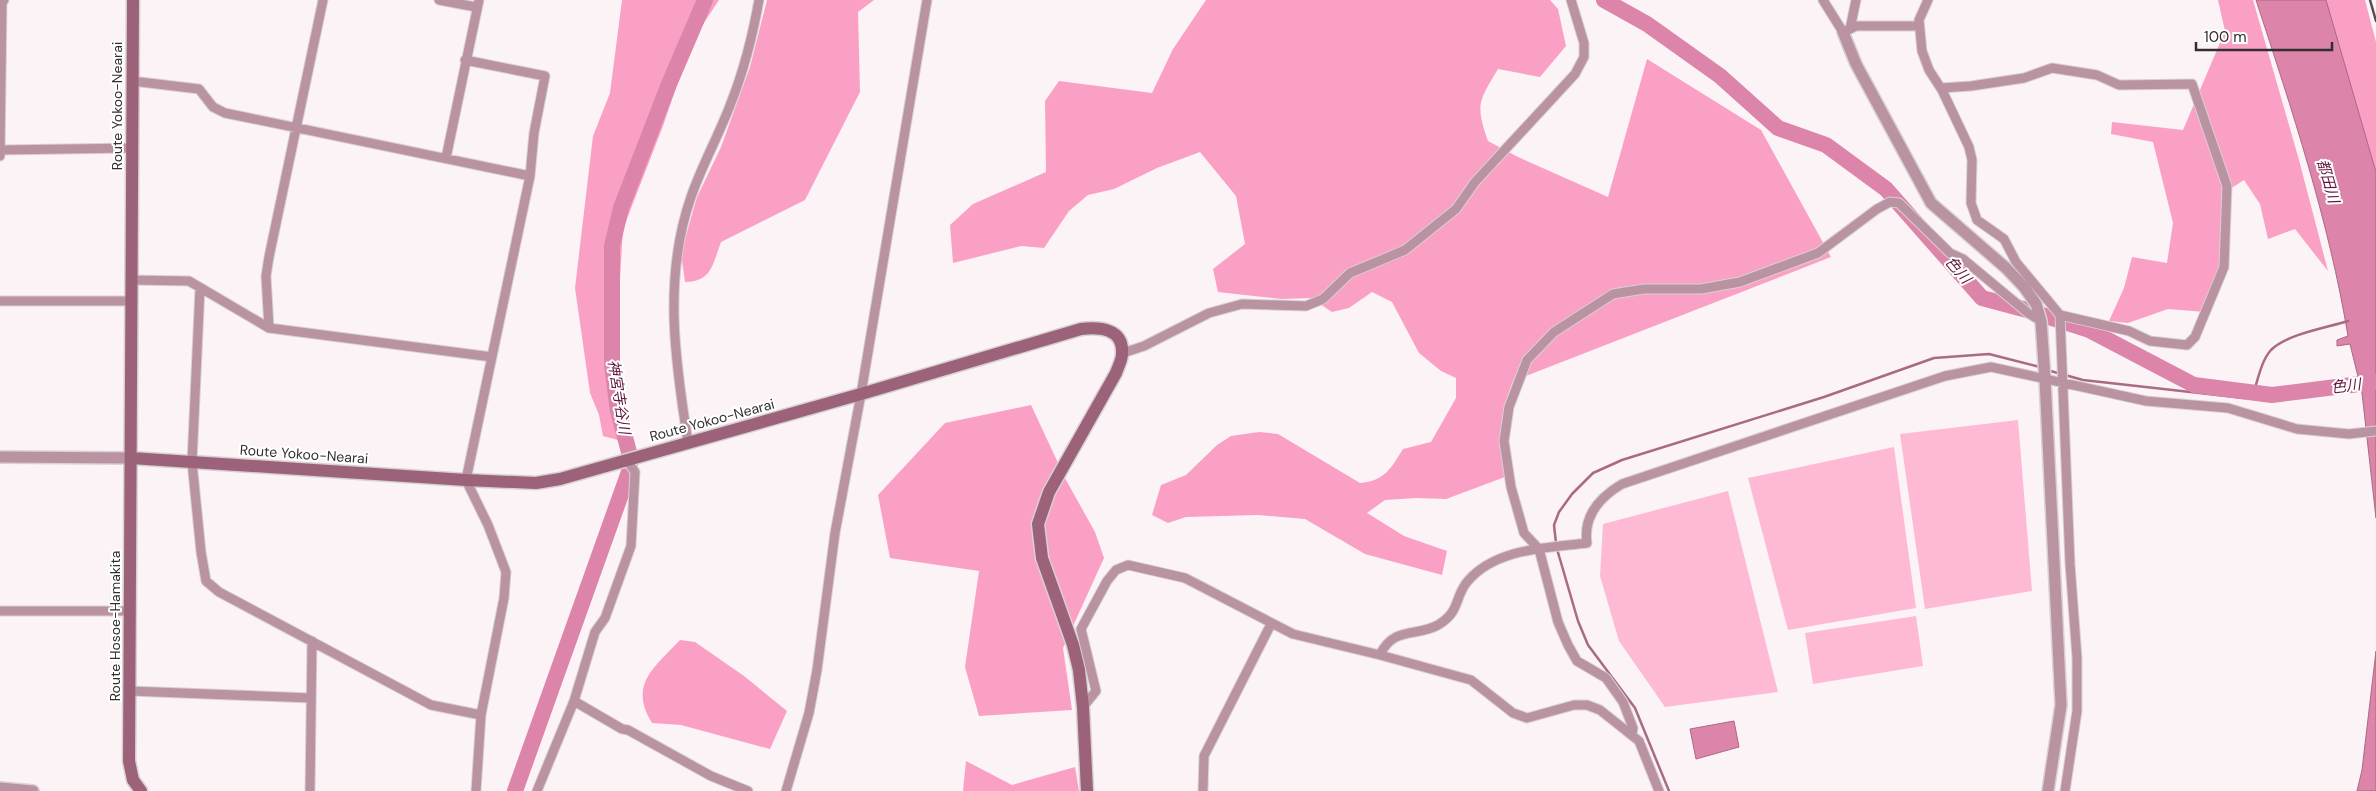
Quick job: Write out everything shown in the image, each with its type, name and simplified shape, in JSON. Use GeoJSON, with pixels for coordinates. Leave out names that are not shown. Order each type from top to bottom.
{"type":"FeatureCollection","features":[{"type":"Feature","properties":{"kind":"main road","name":"Route Yokoo-Nearai"},"geometry":{"type":"LineString","coordinates":[[133,0],[131,458],[536,483],[560,479],[861,394],[1081,329],[1099,327],[1112,332],[1118,339],[1123,353]]}},
{"type":"Feature","properties":{"kind":"main road"},"geometry":{"type":"LineString","coordinates":[[1087,791],[1083,708],[1073,645],[1042,558],[1038,524],[1049,492],[1116,373],[1123,353]]}},
{"type":"Feature","properties":{"kind":"main road","name":"Route Hosoe-Hamakita"},"geometry":{"type":"LineString","coordinates":[[131,458],[129,762],[133,780],[141,791]]}},
{"type":"Feature","properties":{"kind":"street"},"geometry":{"type":"LineString","coordinates":[[0,156],[2,3],[4,0]]}},
{"type":"Feature","properties":{"kind":"street"},"geometry":{"type":"LineString","coordinates":[[269,328],[266,276],[323,0]]}},
{"type":"Feature","properties":{"kind":"street"},"geometry":{"type":"LineString","coordinates":[[439,0],[478,4],[446,158]]}},
{"type":"Feature","properties":{"kind":"street"},"geometry":{"type":"LineString","coordinates":[[688,442],[676,370],[674,333],[675,266],[691,197],[732,102],[746,59],[759,0]]}},
{"type":"Feature","properties":{"kind":"street"},"geometry":{"type":"LineString","coordinates":[[786,791],[811,704],[835,533],[861,394],[927,0]]}},
{"type":"Feature","properties":{"kind":"street"},"geometry":{"type":"LineString","coordinates":[[1123,353],[1144,346],[1209,313],[1242,304],[1306,306],[1323,299],[1350,273],[1405,250],[1437,226],[1456,209],[1474,182],[1575,74],[1584,57],[1584,43],[1571,0]]}},
{"type":"Feature","properties":{"kind":"street"},"geometry":{"type":"LineString","coordinates":[[1823,0],[1847,31],[1856,64],[1931,203],[2024,287],[2036,304],[2041,321],[2061,705],[2048,791]]}},
{"type":"Feature","properties":{"kind":"street"},"geometry":{"type":"LineString","coordinates":[[1847,31],[1856,0]]}},
{"type":"Feature","properties":{"kind":"street"},"geometry":{"type":"LineString","coordinates":[[1928,0],[1919,20],[1922,51],[1928,70],[1941,88],[1969,147],[1972,160],[1971,203],[1977,220],[2004,239],[2016,262],[2060,316],[2077,658],[2077,711],[2065,791]]}},
{"type":"Feature","properties":{"kind":"street"},"geometry":{"type":"LineString","coordinates":[[1847,31],[1856,26],[1919,26]]}},
{"type":"Feature","properties":{"kind":"street"},"geometry":{"type":"LineString","coordinates":[[465,60],[545,76],[534,133],[530,176],[466,480],[488,525],[506,572],[504,598],[481,715],[476,791]]}},
{"type":"Feature","properties":{"kind":"street"},"geometry":{"type":"LineString","coordinates":[[1941,88],[1971,86],[2024,78],[2052,68],[2098,75],[2119,85],[2192,84],[2227,186],[2224,267],[2195,337],[2188,345],[2150,341],[2129,330],[2060,316]]}},
{"type":"Feature","properties":{"kind":"street"},"geometry":{"type":"LineString","coordinates":[[132,81],[199,89],[213,107],[225,113],[530,176]]}},
{"type":"Feature","properties":{"kind":"street"},"geometry":{"type":"LineString","coordinates":[[0,150],[132,148]]}},
{"type":"Feature","properties":{"kind":"street"},"geometry":{"type":"LineString","coordinates":[[1632,734],[1633,728],[1623,702],[1606,678],[1577,661],[1568,645],[1558,622],[1539,549],[1524,533],[1511,487],[1504,441],[1509,408],[1521,373],[1534,350],[1554,332],[1613,294],[1644,289],[1701,289],[1740,282],[1818,253],[1877,209],[1890,202],[1895,202],[1907,210],[1950,253],[1963,259],[2028,313],[2041,321]]}},
{"type":"Feature","properties":{"kind":"street"},"geometry":{"type":"LineString","coordinates":[[132,280],[190,281],[269,328],[492,357]]}},
{"type":"Feature","properties":{"kind":"street"},"geometry":{"type":"LineString","coordinates":[[200,288],[192,462],[201,552],[206,581],[219,592],[431,705],[481,715]]}},
{"type":"Feature","properties":{"kind":"street"},"geometry":{"type":"LineString","coordinates":[[0,301],[132,301]]}},
{"type":"Feature","properties":{"kind":"street"},"geometry":{"type":"LineString","coordinates":[[1380,655],[1383,648],[1391,640],[1404,633],[1435,626],[1449,618],[1459,601],[1466,583],[1479,570],[1497,560],[1521,552],[1587,543],[1585,530],[1589,518],[1607,493],[1622,484],[1971,369],[1991,367],[2146,402],[2228,408],[2297,429],[2349,434],[2376,431]]}},
{"type":"Feature","properties":{"kind":"street"},"geometry":{"type":"LineString","coordinates":[[0,457],[131,458]]}},
{"type":"Feature","properties":{"kind":"street"},"geometry":{"type":"LineString","coordinates":[[537,791],[574,700],[595,632],[605,618],[630,546],[636,472],[626,459]]}},
{"type":"Feature","properties":{"kind":"street"},"geometry":{"type":"LineString","coordinates":[[1083,708],[1096,691],[1081,629],[1116,570],[1128,565],[1185,578],[1293,634],[1471,680],[1514,713],[1527,718],[1574,705],[1587,705],[1600,710],[1639,741],[1659,791]]}},
{"type":"Feature","properties":{"kind":"street"},"geometry":{"type":"LineString","coordinates":[[0,611],[130,611]]}},
{"type":"Feature","properties":{"kind":"street"},"geometry":{"type":"LineString","coordinates":[[1203,791],[1204,756],[1271,624]]}},
{"type":"Feature","properties":{"kind":"street"},"geometry":{"type":"LineString","coordinates":[[310,791],[312,642]]}},
{"type":"Feature","properties":{"kind":"street"},"geometry":{"type":"LineString","coordinates":[[130,691],[310,698]]}},
{"type":"Feature","properties":{"kind":"street"},"geometry":{"type":"LineString","coordinates":[[574,700],[622,729],[628,730],[711,776],[748,791]]}},
{"type":"Feature","properties":{"kind":"street"},"geometry":{"type":"LineString","coordinates":[[0,788],[32,791]]}},
{"type":"Feature","properties":{"kind":"shaded area"},"geometry":{"type":"Polygon","coordinates":[[[622,0],[719,0],[692,41],[663,126],[623,229],[617,329],[618,440],[603,436],[599,415],[590,393],[575,288],[593,136],[610,93],[622,0]]]}},
{"type":"Feature","properties":{"kind":"shaded area"},"geometry":{"type":"Polygon","coordinates":[[[767,0],[874,0],[858,12],[860,92],[805,200],[721,242],[713,264],[706,275],[701,279],[685,282],[681,253],[697,197],[721,147],[750,67],[767,0]]]}},
{"type":"Feature","properties":{"kind":"shaded area"},"geometry":{"type":"Polygon","coordinates":[[[1206,0],[1550,0],[1558,9],[1566,46],[1540,77],[1498,69],[1483,96],[1480,110],[1488,141],[1518,157],[1608,197],[1647,59],[1761,130],[1831,257],[1513,381],[1502,417],[1500,440],[1505,477],[1446,499],[1385,500],[1367,513],[1404,536],[1447,551],[1442,575],[1365,554],[1305,519],[1258,515],[1186,517],[1168,523],[1152,515],[1161,485],[1186,475],[1217,445],[1231,436],[1259,432],[1278,434],[1360,483],[1369,482],[1376,480],[1386,472],[1403,449],[1431,442],[1456,398],[1456,378],[1441,371],[1419,353],[1392,302],[1372,292],[1349,308],[1332,312],[1311,298],[1282,299],[1218,292],[1213,269],[1245,244],[1236,196],[1200,152],[1157,168],[1114,189],[1088,195],[1069,211],[1044,248],[1021,246],[953,263],[950,225],[973,204],[1046,172],[1045,101],[1059,81],[1152,93],[1173,49],[1206,0]]]}},
{"type":"Feature","properties":{"kind":"shaded area"},"geometry":{"type":"Polygon","coordinates":[[[2218,0],[2253,0],[2299,160],[2328,271],[2295,229],[2268,239],[2260,204],[2244,180],[2227,191],[2223,271],[2205,312],[2168,309],[2128,323],[2109,321],[2124,288],[2132,257],[2167,263],[2173,223],[2153,142],[2111,134],[2112,122],[2183,130],[2225,31],[2218,0]]]}},
{"type":"Feature","properties":{"kind":"shaded area"},"geometry":{"type":"Polygon","coordinates":[[[2324,0],[2365,0],[2376,42],[2376,172],[2324,0]]]}},
{"type":"Feature","properties":{"kind":"shaded area"},"geometry":{"type":"Polygon","coordinates":[[[1031,405],[1066,480],[1095,532],[1104,558],[1063,648],[1072,710],[979,716],[965,667],[979,571],[890,558],[878,495],[945,423],[1031,405]]]}},
{"type":"Feature","properties":{"kind":"shaded area"},"geometry":{"type":"Polygon","coordinates":[[[2018,420],[2032,591],[1925,609],[1900,434],[2018,420]]]}},
{"type":"Feature","properties":{"kind":"shaded area"},"geometry":{"type":"Polygon","coordinates":[[[1894,447],[1916,608],[1788,630],[1748,478],[1894,447]]]}},
{"type":"Feature","properties":{"kind":"shaded area"},"geometry":{"type":"Polygon","coordinates":[[[1728,491],[1778,692],[1665,707],[1619,641],[1600,576],[1603,524],[1728,491]]]}},
{"type":"Feature","properties":{"kind":"shaded area"},"geometry":{"type":"Polygon","coordinates":[[[1916,616],[1923,666],[1813,684],[1805,633],[1916,616]]]}},
{"type":"Feature","properties":{"kind":"shaded area"},"geometry":{"type":"Polygon","coordinates":[[[680,640],[695,642],[744,676],[787,711],[770,749],[681,725],[652,723],[645,709],[644,687],[654,668],[680,640]]]}},
{"type":"Feature","properties":{"kind":"shaded area"},"geometry":{"type":"Polygon","coordinates":[[[966,761],[1012,785],[1075,767],[1079,791],[963,791],[966,761]]]}},
{"type":"Feature","properties":{"kind":"water","name":"都田川"},"geometry":{"type":"Polygon","coordinates":[[[2256,0],[2326,0],[2376,172],[2376,518],[2362,393],[2350,344],[2337,346],[2337,340],[2348,336],[2331,250],[2296,124],[2256,0]]]}},
{"type":"Feature","properties":{"kind":"water"},"geometry":{"type":"Polygon","coordinates":[[[2376,651],[2376,791],[2357,791],[2362,770],[2376,651]]]}},
{"type":"Feature","properties":{"kind":"water"},"geometry":{"type":"Polygon","coordinates":[[[1734,721],[1739,747],[1696,759],[1690,729],[1734,721]]]}},
{"type":"Feature","properties":{"kind":"waterway","name":"神宮寺谷川"},"geometry":{"type":"LineString","coordinates":[[515,791],[630,469],[629,452],[618,411],[612,365],[612,246],[621,208],[669,84],[705,0]]}},
{"type":"Feature","properties":{"kind":"waterway","name":"色川"},"geometry":{"type":"LineString","coordinates":[[1604,0],[1647,24],[1720,76],[1778,128],[1826,145],[1886,189],[1982,298],[2089,330],[2194,385],[2272,395],[2376,382]]}},
{"type":"Feature","properties":{"kind":"waterway"},"geometry":{"type":"LineString","coordinates":[[2047,370],[2083,380],[2244,398],[2253,394],[2265,360],[2271,350],[2278,344],[2307,332],[2348,321]]}},
{"type":"Feature","properties":{"kind":"waterway"},"geometry":{"type":"LineString","coordinates":[[1556,543],[1554,525],[1559,512],[1572,494],[1593,473],[1622,460],[1824,397],[1934,358],[1989,354],[2040,367]]}},
{"type":"Feature","properties":{"kind":"waterway"},"geometry":{"type":"LineString","coordinates":[[1557,549],[1578,621],[1588,645],[1635,708],[1669,791]]}},
{"type":"Feature","properties":{"kind":"railway"},"geometry":{"type":"LineString","coordinates":[[2370,0],[2376,21]]}}]}
